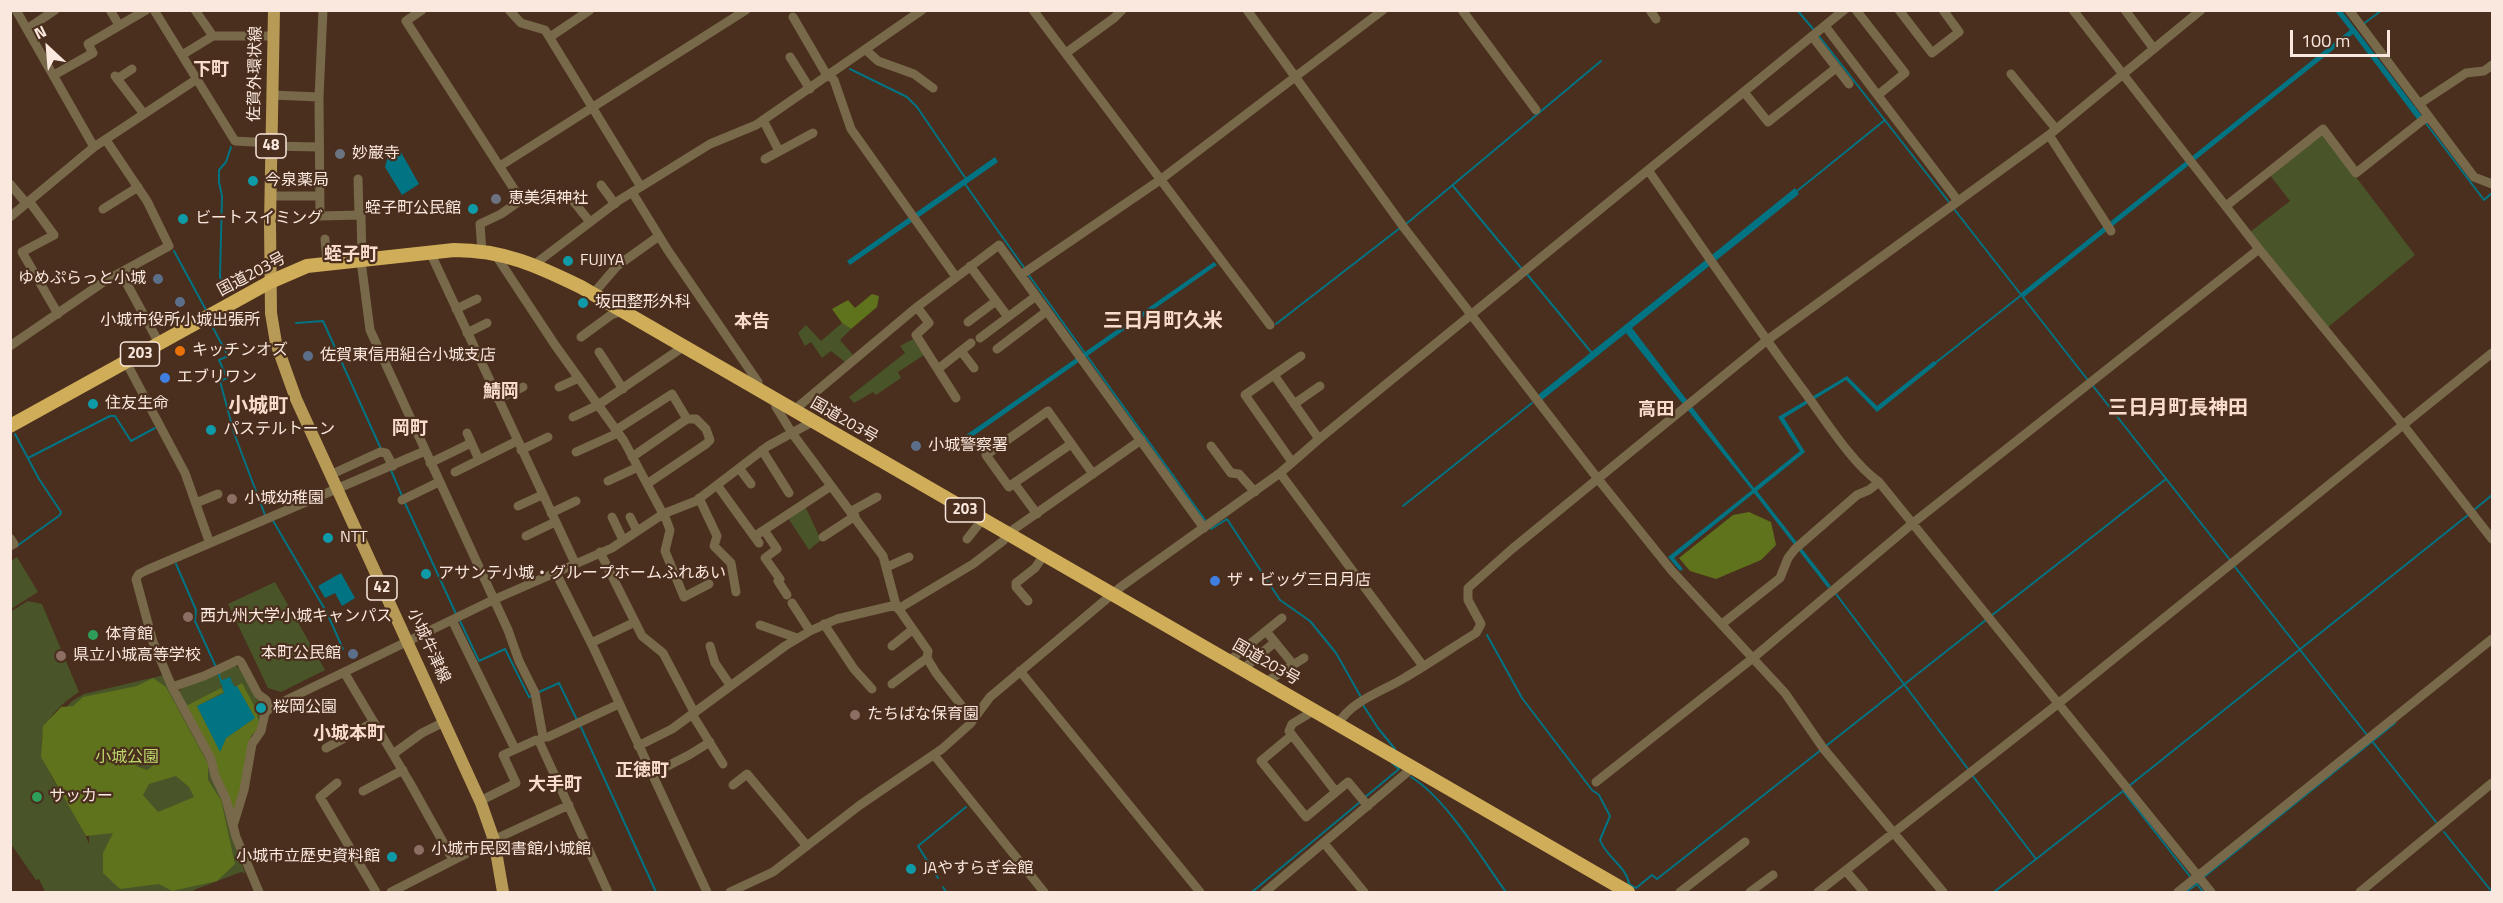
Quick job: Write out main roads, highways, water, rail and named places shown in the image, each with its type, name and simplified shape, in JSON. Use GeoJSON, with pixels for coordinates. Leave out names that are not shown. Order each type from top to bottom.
{"type":"FeatureCollection","features":[{"type":"Feature","properties":{"kind":"highway","name":"国道203号"},"geometry":{"type":"LineString","coordinates":[[10,426],[270,282],[296,270],[327,263],[454,250],[489,253],[535,264],[622,310],[812,422],[1315,710],[1411,769],[1628,892]]}},
{"type":"Feature","properties":{"kind":"main road","name":"佐賀外環状線"},"geometry":{"type":"LineString","coordinates":[[270,282],[274,10]]}},
{"type":"Feature","properties":{"kind":"main road","name":"小城牛津線"},"geometry":{"type":"LineString","coordinates":[[270,282],[271,313],[282,366],[336,489],[480,801],[494,840],[503,892]]}},
{"type":"Feature","properties":{"kind":"water"},"geometry":{"type":"Polygon","coordinates":[[[2335,11],[2342,11],[2422,116],[2417,119],[2353,34],[2024,297],[2021,293],[2350,30],[2335,11]]]}},
{"type":"Feature","properties":{"kind":"water"},"geometry":{"type":"Polygon","coordinates":[[[397,145],[419,184],[402,195],[385,167],[390,148],[397,145]]]}},
{"type":"Feature","properties":{"kind":"water"},"geometry":{"type":"Polygon","coordinates":[[[995,157],[998,162],[850,265],[847,261],[995,157]]]}},
{"type":"Feature","properties":{"kind":"water"},"geometry":{"type":"Polygon","coordinates":[[[1795,188],[1799,194],[1632,328],[1754,488],[1800,451],[1778,417],[1847,376],[1877,406],[1934,361],[1937,364],[1877,412],[1846,380],[1784,418],[1805,452],[1757,491],[1831,586],[1828,588],[1754,493],[1674,558],[1683,569],[1680,571],[1668,557],[1752,490],[1626,333],[1542,400],[1538,395],[1795,188]]]}},
{"type":"Feature","properties":{"kind":"water"},"geometry":{"type":"Polygon","coordinates":[[[1214,262],[1217,265],[969,439],[966,435],[1214,262]]]}},
{"type":"Feature","properties":{"kind":"water"},"geometry":{"type":"Polygon","coordinates":[[[341,573],[355,598],[342,606],[335,593],[325,598],[318,586],[341,573]]]}},
{"type":"Feature","properties":{"kind":"water"},"geometry":{"type":"Polygon","coordinates":[[[230,677],[232,681],[227,684],[232,682],[235,687],[237,686],[255,718],[226,738],[220,752],[197,706],[224,693],[222,686],[225,684],[221,684],[220,681],[230,677]]]}},
{"type":"Feature","properties":{"kind":"waterway"},"geometry":{"type":"LineString","coordinates":[[1797,10],[1814,30]]}},
{"type":"Feature","properties":{"kind":"waterway"},"geometry":{"type":"LineString","coordinates":[[2362,25],[2382,10]]}},
{"type":"Feature","properties":{"kind":"waterway"},"geometry":{"type":"LineString","coordinates":[[1818,35],[1949,202]]}},
{"type":"Feature","properties":{"kind":"waterway"},"geometry":{"type":"LineString","coordinates":[[1406,224],[1601,61]]}},
{"type":"Feature","properties":{"kind":"waterway"},"geometry":{"type":"LineString","coordinates":[[850,69],[907,97],[917,107],[966,179]]}},
{"type":"Feature","properties":{"kind":"waterway"},"geometry":{"type":"LineString","coordinates":[[1797,191],[1885,120]]}},
{"type":"Feature","properties":{"kind":"waterway"},"geometry":{"type":"LineString","coordinates":[[2425,122],[2484,200],[2492,193]]}},
{"type":"Feature","properties":{"kind":"waterway"},"geometry":{"type":"LineString","coordinates":[[225,287],[220,277],[222,196],[219,170],[226,162],[231,147]]}},
{"type":"Feature","properties":{"kind":"waterway"},"geometry":{"type":"LineString","coordinates":[[965,184],[1025,269]]}},
{"type":"Feature","properties":{"kind":"waterway"},"geometry":{"type":"LineString","coordinates":[[1453,186],[1522,269]]}},
{"type":"Feature","properties":{"kind":"waterway"},"geometry":{"type":"LineString","coordinates":[[1954,209],[2087,379]]}},
{"type":"Feature","properties":{"kind":"waterway"},"geometry":{"type":"LineString","coordinates":[[1276,324],[1400,228]]}},
{"type":"Feature","properties":{"kind":"waterway"},"geometry":{"type":"LineString","coordinates":[[174,251],[206,310]]}},
{"type":"Feature","properties":{"kind":"waterway"},"geometry":{"type":"LineString","coordinates":[[1526,273],[1591,352]]}},
{"type":"Feature","properties":{"kind":"waterway"},"geometry":{"type":"LineString","coordinates":[[1028,274],[1205,520]]}},
{"type":"Feature","properties":{"kind":"waterway"},"geometry":{"type":"LineString","coordinates":[[1934,364],[2024,293]]}},
{"type":"Feature","properties":{"kind":"waterway"},"geometry":{"type":"LineString","coordinates":[[296,323],[323,321],[381,449]]}},
{"type":"Feature","properties":{"kind":"waterway"},"geometry":{"type":"LineString","coordinates":[[211,324],[228,356],[219,360],[227,378],[220,381],[234,433],[265,515]]}},
{"type":"Feature","properties":{"kind":"waterway"},"geometry":{"type":"LineString","coordinates":[[2093,386],[2230,560]]}},
{"type":"Feature","properties":{"kind":"waterway"},"geometry":{"type":"LineString","coordinates":[[1403,506],[1532,403]]}},
{"type":"Feature","properties":{"kind":"waterway"},"geometry":{"type":"LineString","coordinates":[[28,458],[110,416],[115,416],[131,441],[155,428]]}},
{"type":"Feature","properties":{"kind":"waterway"},"geometry":{"type":"LineString","coordinates":[[15,434],[39,479],[61,512],[17,546]]}},
{"type":"Feature","properties":{"kind":"waterway"},"geometry":{"type":"LineString","coordinates":[[390,468],[402,496]]}},
{"type":"Feature","properties":{"kind":"waterway"},"geometry":{"type":"LineString","coordinates":[[1991,616],[2166,479]]}},
{"type":"Feature","properties":{"kind":"waterway"},"geometry":{"type":"LineString","coordinates":[[2474,510],[2492,495]]}},
{"type":"Feature","properties":{"kind":"waterway"},"geometry":{"type":"LineString","coordinates":[[404,501],[457,616]]}},
{"type":"Feature","properties":{"kind":"waterway"},"geometry":{"type":"LineString","coordinates":[[2129,786],[2468,515]]}},
{"type":"Feature","properties":{"kind":"waterway"},"geometry":{"type":"LineString","coordinates":[[272,519],[327,613],[343,649]]}},
{"type":"Feature","properties":{"kind":"waterway"},"geometry":{"type":"LineString","coordinates":[[1211,529],[1227,519],[1280,600],[1310,621],[1336,653],[1362,699]]}},
{"type":"Feature","properties":{"kind":"waterway"},"geometry":{"type":"LineString","coordinates":[[176,564],[196,610],[195,621],[216,667]]}},
{"type":"Feature","properties":{"kind":"waterway"},"geometry":{"type":"LineString","coordinates":[[2235,567],[2367,735]]}},
{"type":"Feature","properties":{"kind":"waterway"},"geometry":{"type":"LineString","coordinates":[[1836,594],[1968,769]]}},
{"type":"Feature","properties":{"kind":"waterway"},"geometry":{"type":"LineString","coordinates":[[1826,746],[1986,620]]}},
{"type":"Feature","properties":{"kind":"waterway"},"geometry":{"type":"LineString","coordinates":[[460,621],[479,661],[505,649],[529,697],[531,696]]}},
{"type":"Feature","properties":{"kind":"waterway"},"geometry":{"type":"LineString","coordinates":[[1487,635],[1522,698],[1592,790],[1599,795],[1610,816],[1600,840],[1624,872],[1629,884],[1636,888],[1652,875],[1657,879],[1821,750]]}},
{"type":"Feature","properties":{"kind":"waterway"},"geometry":{"type":"LineString","coordinates":[[218,672],[222,684],[227,685]]}},
{"type":"Feature","properties":{"kind":"waterway"},"geometry":{"type":"LineString","coordinates":[[539,692],[559,683],[577,720]]}},
{"type":"Feature","properties":{"kind":"waterway"},"geometry":{"type":"LineString","coordinates":[[1363,705],[1395,749]]}},
{"type":"Feature","properties":{"kind":"waterway"},"geometry":{"type":"LineString","coordinates":[[2204,877],[2395,723]]}},
{"type":"Feature","properties":{"kind":"waterway"},"geometry":{"type":"LineString","coordinates":[[580,725],[656,892]]}},
{"type":"Feature","properties":{"kind":"waterway"},"geometry":{"type":"LineString","coordinates":[[2372,741],[2436,822]]}},
{"type":"Feature","properties":{"kind":"waterway"},"geometry":{"type":"LineString","coordinates":[[1364,798],[1399,769],[1392,763]]}},
{"type":"Feature","properties":{"kind":"waterway"},"geometry":{"type":"LineString","coordinates":[[1972,775],[2036,859]]}},
{"type":"Feature","properties":{"kind":"waterway"},"geometry":{"type":"LineString","coordinates":[[1411,777],[1437,799],[1450,814],[1506,892]]}},
{"type":"Feature","properties":{"kind":"waterway"},"geometry":{"type":"LineString","coordinates":[[1994,892],[2123,791],[2192,879]]}},
{"type":"Feature","properties":{"kind":"waterway"},"geometry":{"type":"LineString","coordinates":[[1252,892],[1360,802]]}},
{"type":"Feature","properties":{"kind":"waterway"},"geometry":{"type":"LineString","coordinates":[[938,878],[918,846],[966,807]]}},
{"type":"Feature","properties":{"kind":"waterway"},"geometry":{"type":"LineString","coordinates":[[2444,832],[2492,892]]}},
{"type":"Feature","properties":{"kind":"waterway"},"geometry":{"type":"LineString","coordinates":[[2196,883],[2203,892]]}},
{"type":"Feature","properties":{"kind":"waterway"},"geometry":{"type":"LineString","coordinates":[[2186,892],[2197,884]]}},
{"type":"Feature","properties":{"kind":"waterway"},"geometry":{"type":"LineString","coordinates":[[943,887],[946,892]]}},
{"type":"Feature","properties":{"kind":"place","name":"妙巌寺"},"geometry":{"type":"Point","coordinates":[340,154]}},
{"type":"Feature","properties":{"kind":"place","name":"今泉薬局"},"geometry":{"type":"Point","coordinates":[253,181]}},
{"type":"Feature","properties":{"kind":"place","name":"恵美須神社"},"geometry":{"type":"Point","coordinates":[496,199]}},
{"type":"Feature","properties":{"kind":"place","name":"蛭子町公民館"},"geometry":{"type":"Point","coordinates":[473,209]}},
{"type":"Feature","properties":{"kind":"place","name":"ビートスイミング"},"geometry":{"type":"Point","coordinates":[183,219]}},
{"type":"Feature","properties":{"kind":"place","name":"FUJIYA"},"geometry":{"type":"Point","coordinates":[568,261]}},
{"type":"Feature","properties":{"kind":"place","name":"ゆめぷらっと小城"},"geometry":{"type":"Point","coordinates":[158,279]}},
{"type":"Feature","properties":{"kind":"place","name":"小城市役所小城出張所"},"geometry":{"type":"Point","coordinates":[180,302]}},
{"type":"Feature","properties":{"kind":"place","name":"坂田整形外科"},"geometry":{"type":"Point","coordinates":[583,303]}},
{"type":"Feature","properties":{"kind":"place","name":"キッチンオズ"},"geometry":{"type":"Point","coordinates":[180,351]}},
{"type":"Feature","properties":{"kind":"place","name":"佐賀東信用組合小城支店"},"geometry":{"type":"Point","coordinates":[308,356]}},
{"type":"Feature","properties":{"kind":"place","name":"エブリワン"},"geometry":{"type":"Point","coordinates":[165,378]}},
{"type":"Feature","properties":{"kind":"place","name":"住友生命"},"geometry":{"type":"Point","coordinates":[93,404]}},
{"type":"Feature","properties":{"kind":"place","name":"パステルトーン"},"geometry":{"type":"Point","coordinates":[211,430]}},
{"type":"Feature","properties":{"kind":"place","name":"小城警察署"},"geometry":{"type":"Point","coordinates":[916,446]}},
{"type":"Feature","properties":{"kind":"place","name":"小城幼稚園"},"geometry":{"type":"Point","coordinates":[232,499]}},
{"type":"Feature","properties":{"kind":"place","name":"NTT"},"geometry":{"type":"Point","coordinates":[328,538]}},
{"type":"Feature","properties":{"kind":"place","name":"アサンテ小城・グループホームふれあい"},"geometry":{"type":"Point","coordinates":[426,574]}},
{"type":"Feature","properties":{"kind":"place","name":"ザ・ビッグ三日月店"},"geometry":{"type":"Point","coordinates":[1215,581]}},
{"type":"Feature","properties":{"kind":"place","name":"西九州大学小城キャンパス"},"geometry":{"type":"Point","coordinates":[188,617]}},
{"type":"Feature","properties":{"kind":"place","name":"体育館"},"geometry":{"type":"Point","coordinates":[93,635]}},
{"type":"Feature","properties":{"kind":"place","name":"本町公民館"},"geometry":{"type":"Point","coordinates":[353,654]}},
{"type":"Feature","properties":{"kind":"place","name":"県立小城高等学校"},"geometry":{"type":"Point","coordinates":[61,656]}},
{"type":"Feature","properties":{"kind":"place","name":"桜岡公園"},"geometry":{"type":"Point","coordinates":[261,708]}},
{"type":"Feature","properties":{"kind":"place","name":"たちばな保育園"},"geometry":{"type":"Point","coordinates":[855,715]}},
{"type":"Feature","properties":{"kind":"place","name":"サッカー"},"geometry":{"type":"Point","coordinates":[37,797]}},
{"type":"Feature","properties":{"kind":"place","name":"小城市民図書館小城館"},"geometry":{"type":"Point","coordinates":[419,850]}},
{"type":"Feature","properties":{"kind":"place","name":"小城市立歴史資料館"},"geometry":{"type":"Point","coordinates":[392,857]}},
{"type":"Feature","properties":{"kind":"place","name":"JAやすらぎ会館"},"geometry":{"type":"Point","coordinates":[911,869]}},
{"type":"Feature","properties":{"kind":"district","name":"下町"},"geometry":{"type":"Point","coordinates":[211,71]}},
{"type":"Feature","properties":{"kind":"district","name":"蛭子町"},"geometry":{"type":"Point","coordinates":[351,256]}},
{"type":"Feature","properties":{"kind":"district","name":"三日月町久米"},"geometry":{"type":"Point","coordinates":[1163,322]}},
{"type":"Feature","properties":{"kind":"district","name":"本告"},"geometry":{"type":"Point","coordinates":[752,323]}},
{"type":"Feature","properties":{"kind":"district","name":"鯖岡"},"geometry":{"type":"Point","coordinates":[501,393]}},
{"type":"Feature","properties":{"kind":"district","name":"小城町"},"geometry":{"type":"Point","coordinates":[258,407]}},
{"type":"Feature","properties":{"kind":"district","name":"三日月町長神田"},"geometry":{"type":"Point","coordinates":[2178,409]}},
{"type":"Feature","properties":{"kind":"district","name":"高田"},"geometry":{"type":"Point","coordinates":[1656,411]}},
{"type":"Feature","properties":{"kind":"district","name":"岡町"},"geometry":{"type":"Point","coordinates":[410,430]}},
{"type":"Feature","properties":{"kind":"district","name":"小城本町"},"geometry":{"type":"Point","coordinates":[349,735]}},
{"type":"Feature","properties":{"kind":"district","name":"正徳町"},"geometry":{"type":"Point","coordinates":[642,772]}},
{"type":"Feature","properties":{"kind":"district","name":"大手町"},"geometry":{"type":"Point","coordinates":[555,786]}},
{"type":"Feature","properties":{"kind":"park label","name":"小城公園"},"geometry":{"type":"Point","coordinates":[127,758]}}]}
